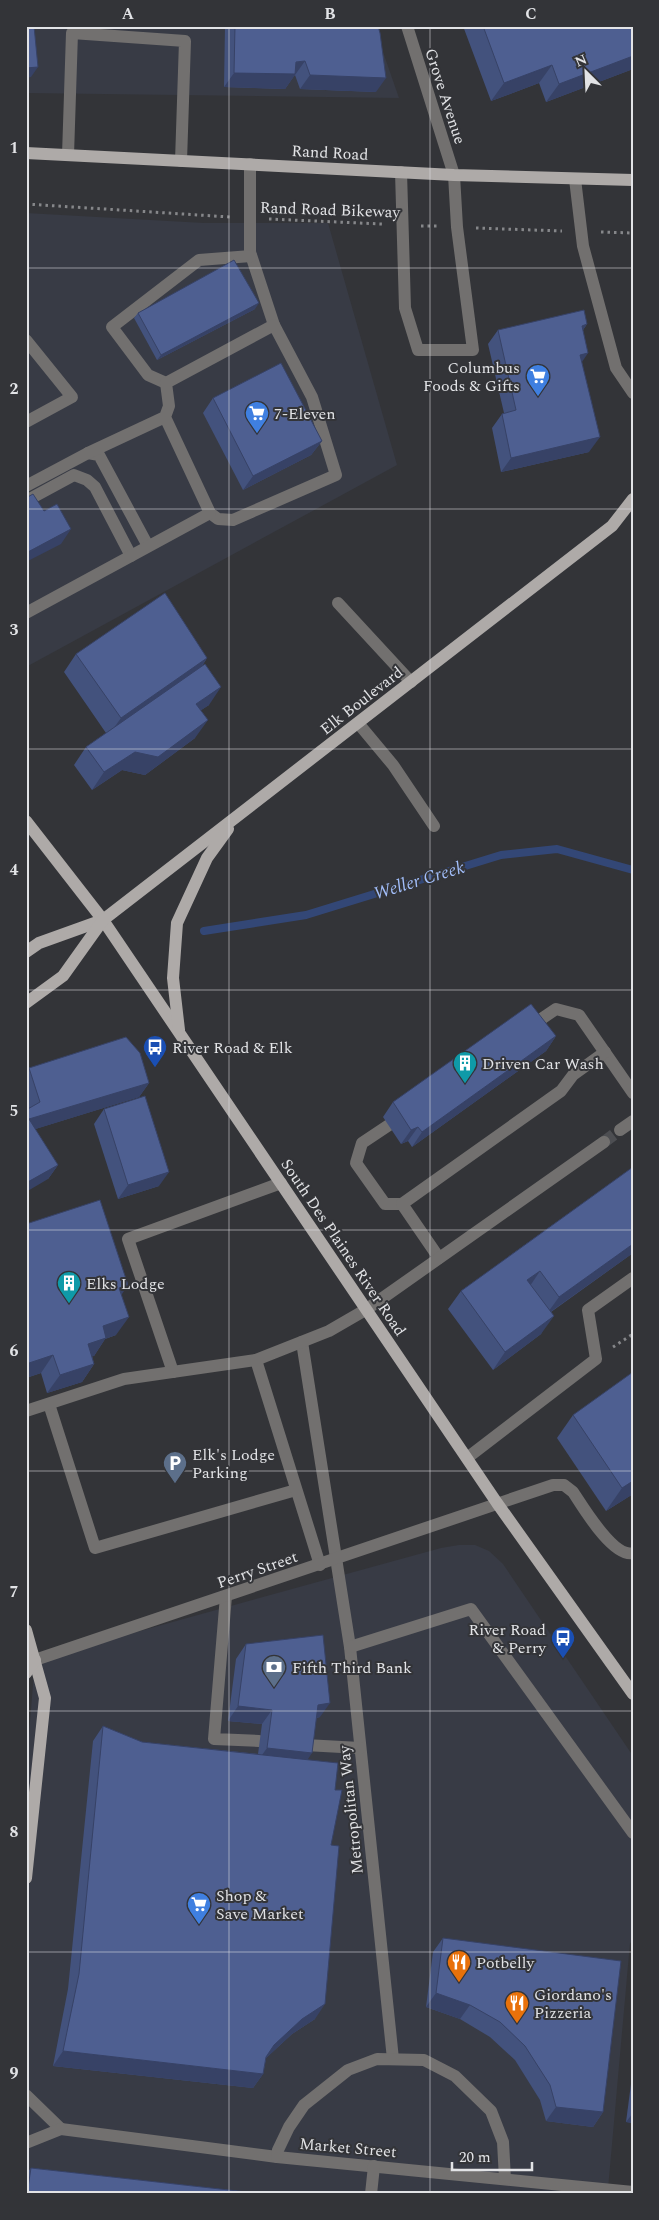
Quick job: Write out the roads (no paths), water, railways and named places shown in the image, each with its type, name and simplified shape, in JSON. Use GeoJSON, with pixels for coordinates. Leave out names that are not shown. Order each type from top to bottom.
{"type":"FeatureCollection","features":[{"type":"Feature","properties":{"kind":"main road","name":"Rand Road"},"geometry":{"type":"LineString","coordinates":[[26,153],[454,175],[633,180]]}},
{"type":"Feature","properties":{"kind":"main road","name":"Elk Boulevard"},"geometry":{"type":"LineString","coordinates":[[26,1003],[63,976],[103,920],[612,526],[633,499]]}},
{"type":"Feature","properties":{"kind":"main road"},"geometry":{"type":"LineString","coordinates":[[179,1032],[173,978],[177,924],[207,858],[239,815]]}},
{"type":"Feature","properties":{"kind":"main road","name":"South Des Plaines River Road"},"geometry":{"type":"LineString","coordinates":[[26,821],[103,920],[497,1503],[633,1694]]}},
{"type":"Feature","properties":{"kind":"main road","name":"Elk Boulevard"},"geometry":{"type":"LineString","coordinates":[[26,952],[39,943],[103,920]]}},
{"type":"Feature","properties":{"kind":"main road"},"geometry":{"type":"LineString","coordinates":[[26,1630],[31,1662],[45,1698],[26,1878]]}},
{"type":"Feature","properties":{"kind":"main road"},"geometry":{"type":"LineString","coordinates":[[26,1673],[31,1662]]}},
{"type":"Feature","properties":{"kind":"street","name":"Grove Avenue"},"geometry":{"type":"LineString","coordinates":[[401,172],[405,308],[418,350],[473,350],[456,227],[454,175],[406,26]]}},
{"type":"Feature","properties":{"kind":"street"},"geometry":{"type":"LineString","coordinates":[[68,155],[72,33],[185,41],[181,161]]}},
{"type":"Feature","properties":{"kind":"street"},"geometry":{"type":"LineString","coordinates":[[165,417],[210,513],[218,520],[233,520],[336,474],[312,396],[274,325],[251,256],[250,164]]}},
{"type":"Feature","properties":{"kind":"street"},"geometry":{"type":"LineString","coordinates":[[575,178],[581,232],[616,368],[633,392]]}},
{"type":"Feature","properties":{"kind":"street"},"geometry":{"type":"LineString","coordinates":[[166,383],[148,375],[112,327],[199,260],[251,256]]}},
{"type":"Feature","properties":{"kind":"street"},"geometry":{"type":"LineString","coordinates":[[166,383],[274,325]]}},
{"type":"Feature","properties":{"kind":"street"},"geometry":{"type":"LineString","coordinates":[[26,340],[72,397],[26,422]]}},
{"type":"Feature","properties":{"kind":"street"},"geometry":{"type":"LineString","coordinates":[[26,486],[88,453],[165,417],[169,406],[166,383]]}},
{"type":"Feature","properties":{"kind":"street"},"geometry":{"type":"LineString","coordinates":[[88,453],[100,455],[148,546]]}},
{"type":"Feature","properties":{"kind":"street"},"geometry":{"type":"LineString","coordinates":[[26,501],[74,475],[87,480],[95,487],[131,556]]}},
{"type":"Feature","properties":{"kind":"street"},"geometry":{"type":"LineString","coordinates":[[26,613],[210,513]]}},
{"type":"Feature","properties":{"kind":"street"},"geometry":{"type":"LineString","coordinates":[[338,603],[411,682]]}},
{"type":"Feature","properties":{"kind":"street"},"geometry":{"type":"LineString","coordinates":[[358,722],[393,765],[434,826]]}},
{"type":"Feature","properties":{"kind":"street"},"geometry":{"type":"LineString","coordinates":[[528,1028],[556,1009],[579,1014],[633,1093]]}},
{"type":"Feature","properties":{"kind":"street"},"geometry":{"type":"LineString","coordinates":[[388,1125],[362,1143],[356,1163],[385,1204],[402,1204],[561,1091],[573,1075],[605,1052]]}},
{"type":"Feature","properties":{"kind":"street"},"geometry":{"type":"LineString","coordinates":[[620,1130],[633,1121]]}},
{"type":"Feature","properties":{"kind":"street"},"geometry":{"type":"LineString","coordinates":[[26,1411],[124,1379],[256,1360],[329,1331],[367,1309],[604,1142]]}},
{"type":"Feature","properties":{"kind":"street"},"geometry":{"type":"LineString","coordinates":[[173,1372],[128,1239],[281,1183]]}},
{"type":"Feature","properties":{"kind":"street"},"geometry":{"type":"LineString","coordinates":[[402,1204],[439,1258]]}},
{"type":"Feature","properties":{"kind":"street"},"geometry":{"type":"LineString","coordinates":[[467,1458],[596,1359],[588,1310],[633,1278]]}},
{"type":"Feature","properties":{"kind":"street","name":"Metropolitan Way"},"geometry":{"type":"LineString","coordinates":[[302,1342],[350,1647],[393,2059]]}},
{"type":"Feature","properties":{"kind":"street"},"geometry":{"type":"LineString","coordinates":[[256,1360],[320,1565]]}},
{"type":"Feature","properties":{"kind":"street"},"geometry":{"type":"LineString","coordinates":[[49,1404],[95,1548],[296,1490]]}},
{"type":"Feature","properties":{"kind":"street","name":"Perry Street"},"geometry":{"type":"LineString","coordinates":[[31,1662],[553,1485],[564,1485],[573,1492],[613,1547],[629,1554],[633,1552]]}},
{"type":"Feature","properties":{"kind":"street"},"geometry":{"type":"LineString","coordinates":[[226,1596],[214,1739],[259,1741]]}},
{"type":"Feature","properties":{"kind":"street"},"geometry":{"type":"LineString","coordinates":[[350,1647],[471,1609],[633,1833]]}},
{"type":"Feature","properties":{"kind":"street"},"geometry":{"type":"LineString","coordinates":[[305,1745],[360,1748]]}},
{"type":"Feature","properties":{"kind":"street"},"geometry":{"type":"LineString","coordinates":[[277,2157],[278,2150],[289,2127],[304,2105],[324,2086],[348,2070],[377,2059],[424,2060],[455,2076],[492,2111],[503,2142],[505,2179]]}},
{"type":"Feature","properties":{"kind":"street"},"geometry":{"type":"LineString","coordinates":[[26,2095],[61,2129]]}},
{"type":"Feature","properties":{"kind":"street","name":"Market Street"},"geometry":{"type":"LineString","coordinates":[[26,2143],[61,2129],[277,2157],[633,2192]]}},
{"type":"Feature","properties":{"kind":"street"},"geometry":{"type":"LineString","coordinates":[[371,2194],[374,2166]]}},
{"type":"Feature","properties":{"kind":"waterway","name":"Weller Creek"},"geometry":{"type":"LineString","coordinates":[[204,931],[306,915],[501,855],[557,849],[633,870]]}},
{"type":"Feature","properties":{"kind":"tunnel"},"geometry":{"type":"LineString","coordinates":[[604,1142],[620,1130]]}},
{"type":"Feature","properties":{"kind":"place","name":"Columbus Foods & Gifts"},"geometry":{"type":"Point","coordinates":[538,397]}},
{"type":"Feature","properties":{"kind":"place","name":"7-Eleven"},"geometry":{"type":"Point","coordinates":[257,434]}},
{"type":"Feature","properties":{"kind":"place","name":"River Road & Elk"},"geometry":{"type":"Point","coordinates":[155,1068]}},
{"type":"Feature","properties":{"kind":"place","name":"Driven Car Wash"},"geometry":{"type":"Point","coordinates":[465,1084]}},
{"type":"Feature","properties":{"kind":"place","name":"Elks Lodge"},"geometry":{"type":"Point","coordinates":[69,1304]}},
{"type":"Feature","properties":{"kind":"place","name":"Elk's Lodge Parking"},"geometry":{"type":"Point","coordinates":[175,1484]}},
{"type":"Feature","properties":{"kind":"place","name":"River Road & Perry"},"geometry":{"type":"Point","coordinates":[563,1659]}},
{"type":"Feature","properties":{"kind":"place","name":"Fifth Third Bank"},"geometry":{"type":"Point","coordinates":[274,1688]}},
{"type":"Feature","properties":{"kind":"place","name":"Shop & Save Market"},"geometry":{"type":"Point","coordinates":[199,1925]}},
{"type":"Feature","properties":{"kind":"place","name":"Potbelly"},"geometry":{"type":"Point","coordinates":[459,1983]}},
{"type":"Feature","properties":{"kind":"place","name":"Giordano's Pizzeria"},"geometry":{"type":"Point","coordinates":[517,2024]}}]}
